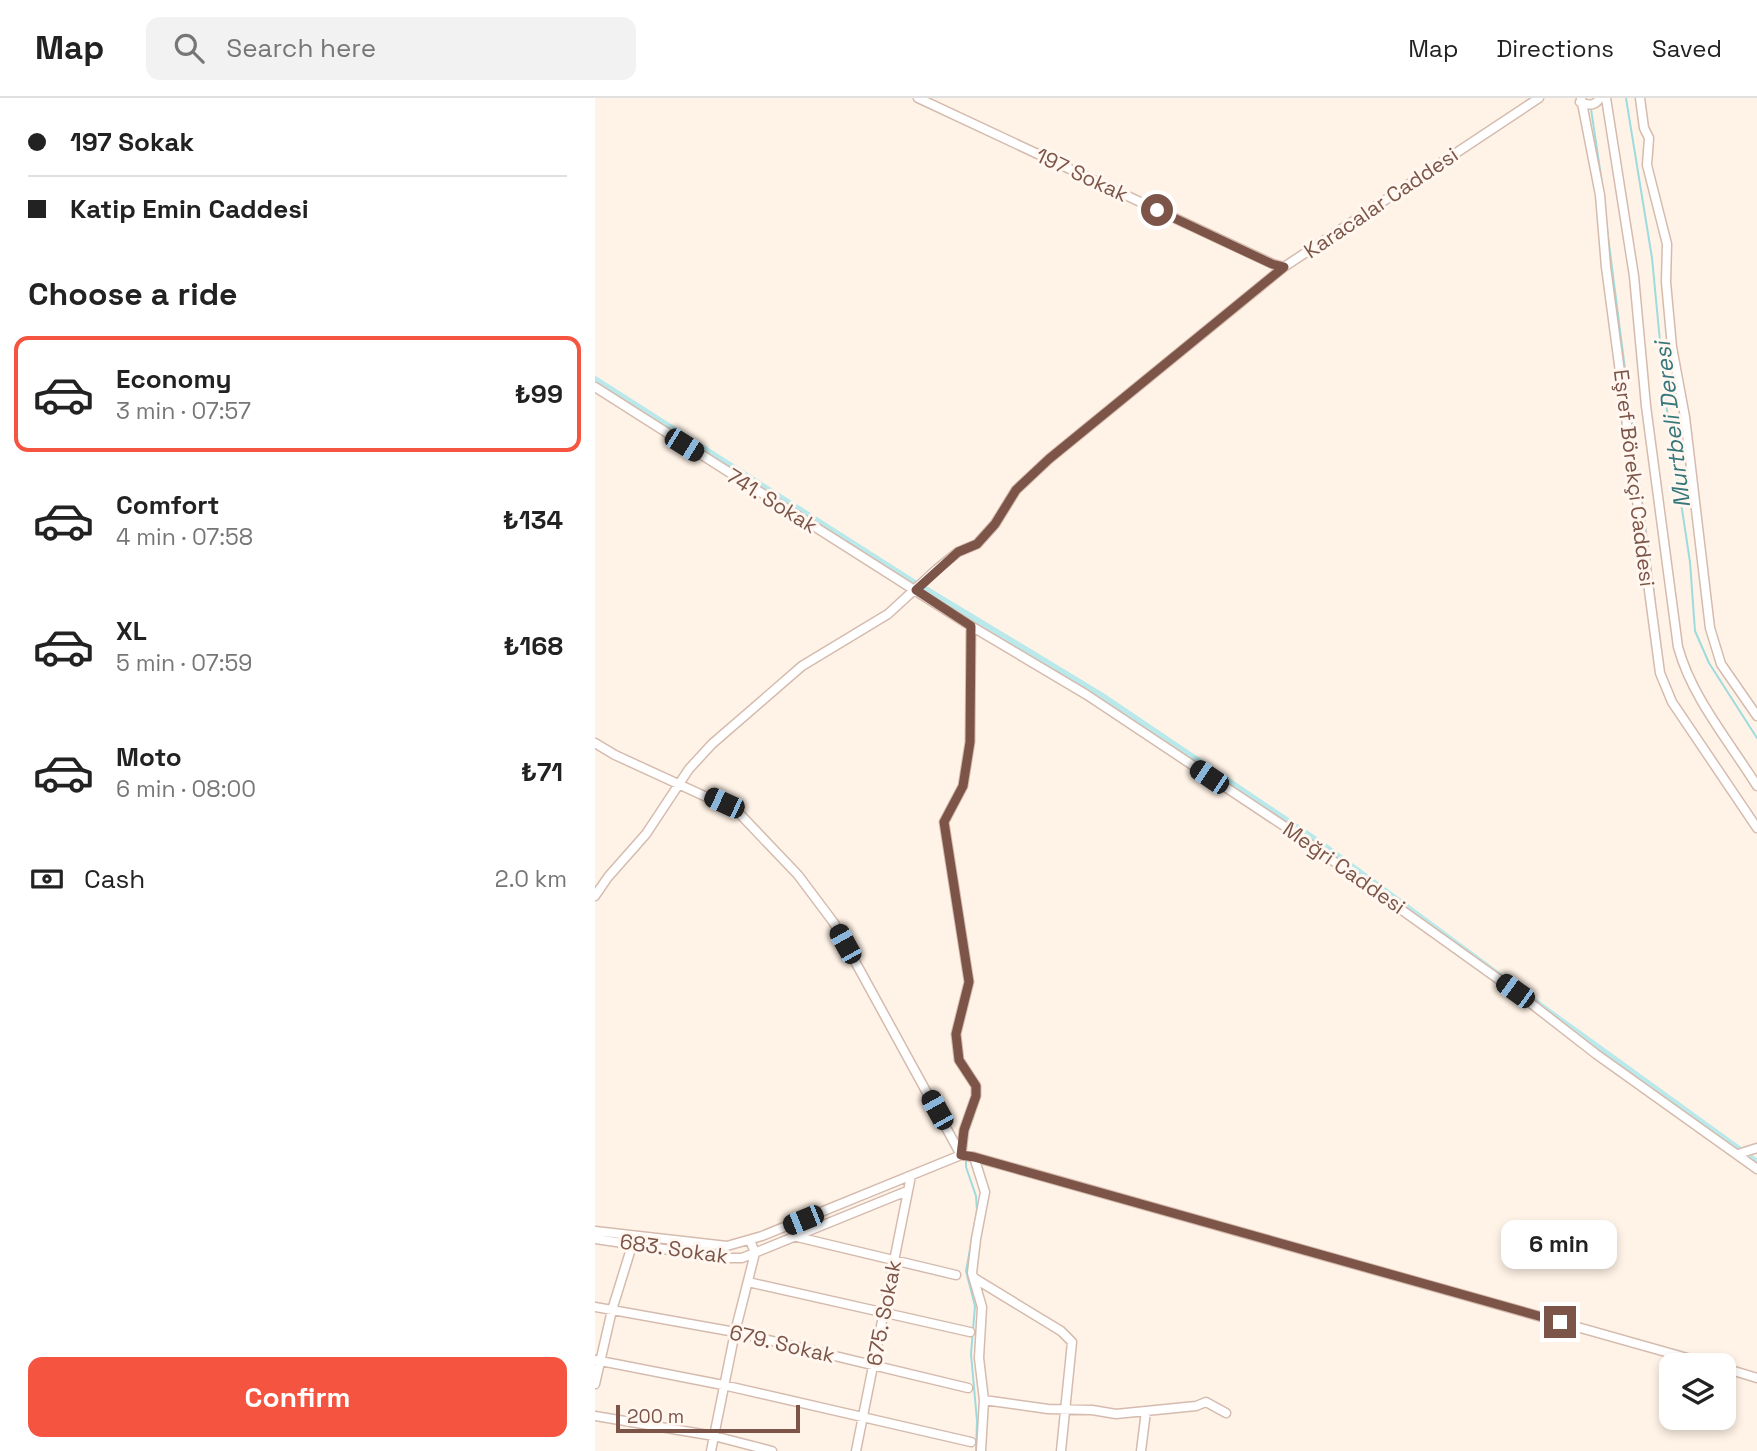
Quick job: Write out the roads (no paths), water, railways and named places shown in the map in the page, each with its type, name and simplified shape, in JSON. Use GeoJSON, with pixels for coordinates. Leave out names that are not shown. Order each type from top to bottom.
{"type":"FeatureCollection","features":[{"type":"Feature","properties":{"kind":"street","name":"197 Sokak"},"geometry":{"type":"LineString","coordinates":[[918,98],[1272,264],[1284,267]]}},
{"type":"Feature","properties":{"kind":"street","name":"Karacalar Caddesi"},"geometry":{"type":"LineString","coordinates":[[595,896],[646,834],[689,769],[712,744],[770,692],[802,666],[888,614],[958,552],[977,544],[995,524],[1016,490],[1049,459],[1284,267],[1539,98]]}},
{"type":"Feature","properties":{"kind":"street"},"geometry":{"type":"LineString","coordinates":[[1640,98],[1644,128],[1649,138],[1647,165],[1667,244],[1666,282],[1672,347],[1685,417],[1710,628],[1721,664],[1757,716]]}},
{"type":"Feature","properties":{"kind":"street"},"geometry":{"type":"LineString","coordinates":[[1589,101],[1634,276],[1646,406],[1678,647],[1685,671],[1704,705],[1757,786]]}},
{"type":"Feature","properties":{"kind":"street","name":"Eşref Börekçi Caddesi"},"geometry":{"type":"LineString","coordinates":[[1589,101],[1588,127],[1600,195],[1608,280],[1660,673],[1672,702],[1757,828]]}},
{"type":"Feature","properties":{"kind":"street","name":"741. Sokak"},"geometry":{"type":"LineString","coordinates":[[595,387],[916,590]]}},
{"type":"Feature","properties":{"kind":"street","name":"Meğri Caddesi"},"geometry":{"type":"LineString","coordinates":[[916,590],[1087,695],[1290,830],[1757,1169]]}},
{"type":"Feature","properties":{"kind":"street"},"geometry":{"type":"LineString","coordinates":[[967,1156],[964,1130],[976,1096],[976,1086],[959,1060],[956,1034],[969,982],[944,822],[963,786],[970,742],[971,626]]}},
{"type":"Feature","properties":{"kind":"street"},"geometry":{"type":"LineString","coordinates":[[595,743],[679,786],[689,787],[737,811],[798,875],[834,923],[967,1156],[985,1192],[976,1240],[974,1278],[982,1307],[979,1358],[984,1400],[981,1451]]}},
{"type":"Feature","properties":{"kind":"street"},"geometry":{"type":"LineString","coordinates":[[1738,1154],[1755,1148]]}},
{"type":"Feature","properties":{"kind":"street"},"geometry":{"type":"LineString","coordinates":[[595,1231],[634,1240],[727,1246],[750,1240],[967,1156],[1669,1353]]}},
{"type":"Feature","properties":{"kind":"street","name":"675. Sokak"},"geometry":{"type":"LineString","coordinates":[[856,1451],[911,1176]]}},
{"type":"Feature","properties":{"kind":"street","name":"683. Sokak"},"geometry":{"type":"LineString","coordinates":[[595,1239],[634,1240],[725,1258],[742,1258],[907,1191]]}},
{"type":"Feature","properties":{"kind":"street"},"geometry":{"type":"LineString","coordinates":[[793,1236],[956,1275]]}},
{"type":"Feature","properties":{"kind":"street"},"geometry":{"type":"LineString","coordinates":[[595,1384],[597,1360],[634,1240]]}},
{"type":"Feature","properties":{"kind":"street"},"geometry":{"type":"LineString","coordinates":[[711,1451],[723,1385],[755,1253],[750,1240]]}},
{"type":"Feature","properties":{"kind":"street"},"geometry":{"type":"LineString","coordinates":[[974,1278],[1072,1342],[1061,1451]]}},
{"type":"Feature","properties":{"kind":"street"},"geometry":{"type":"LineString","coordinates":[[748,1282],[970,1332]]}},
{"type":"Feature","properties":{"kind":"street","name":"679. Sokak"},"geometry":{"type":"LineString","coordinates":[[595,1307],[735,1332],[968,1388]]}},
{"type":"Feature","properties":{"kind":"street"},"geometry":{"type":"LineString","coordinates":[[597,1360],[723,1385],[971,1442]]}},
{"type":"Feature","properties":{"kind":"street"},"geometry":{"type":"LineString","coordinates":[[1736,1372],[1757,1378]]}},
{"type":"Feature","properties":{"kind":"street"},"geometry":{"type":"LineString","coordinates":[[984,1400],[1116,1414],[1196,1406],[1206,1402],[1226,1413]]}},
{"type":"Feature","properties":{"kind":"street"},"geometry":{"type":"LineString","coordinates":[[1141,1451],[1146,1411]]}},
{"type":"Feature","properties":{"kind":"street"},"geometry":{"type":"LineString","coordinates":[[595,1416],[714,1436],[772,1451]]}},
{"type":"Feature","properties":{"kind":"waterway","name":"Murtbeli Deresi"},"geometry":{"type":"LineString","coordinates":[[1626,98],[1652,258],[1666,404],[1690,562],[1695,631],[1709,663],[1757,738]]}},
{"type":"Feature","properties":{"kind":"waterway"},"geometry":{"type":"LineString","coordinates":[[1591,109],[1602,183]]}},
{"type":"Feature","properties":{"kind":"waterway"},"geometry":{"type":"LineString","coordinates":[[1605,213],[1655,603]]}},
{"type":"Feature","properties":{"kind":"waterway"},"geometry":{"type":"LineString","coordinates":[[595,379],[915,583]]}},
{"type":"Feature","properties":{"kind":"waterway"},"geometry":{"type":"LineString","coordinates":[[924,588],[1101,695],[1319,842],[1500,976]]}},
{"type":"Feature","properties":{"kind":"waterway"},"geometry":{"type":"LineString","coordinates":[[1750,810],[1757,821]]}},
{"type":"Feature","properties":{"kind":"waterway"},"geometry":{"type":"LineString","coordinates":[[1526,995],[1757,1162]]}},
{"type":"Feature","properties":{"kind":"waterway"},"geometry":{"type":"LineString","coordinates":[[966,1153],[967,1135],[974,1115]]}},
{"type":"Feature","properties":{"kind":"waterway"},"geometry":{"type":"LineString","coordinates":[[966,1159],[976,1196],[977,1211],[966,1271],[975,1306],[971,1354],[977,1421],[976,1451]]}}]}
